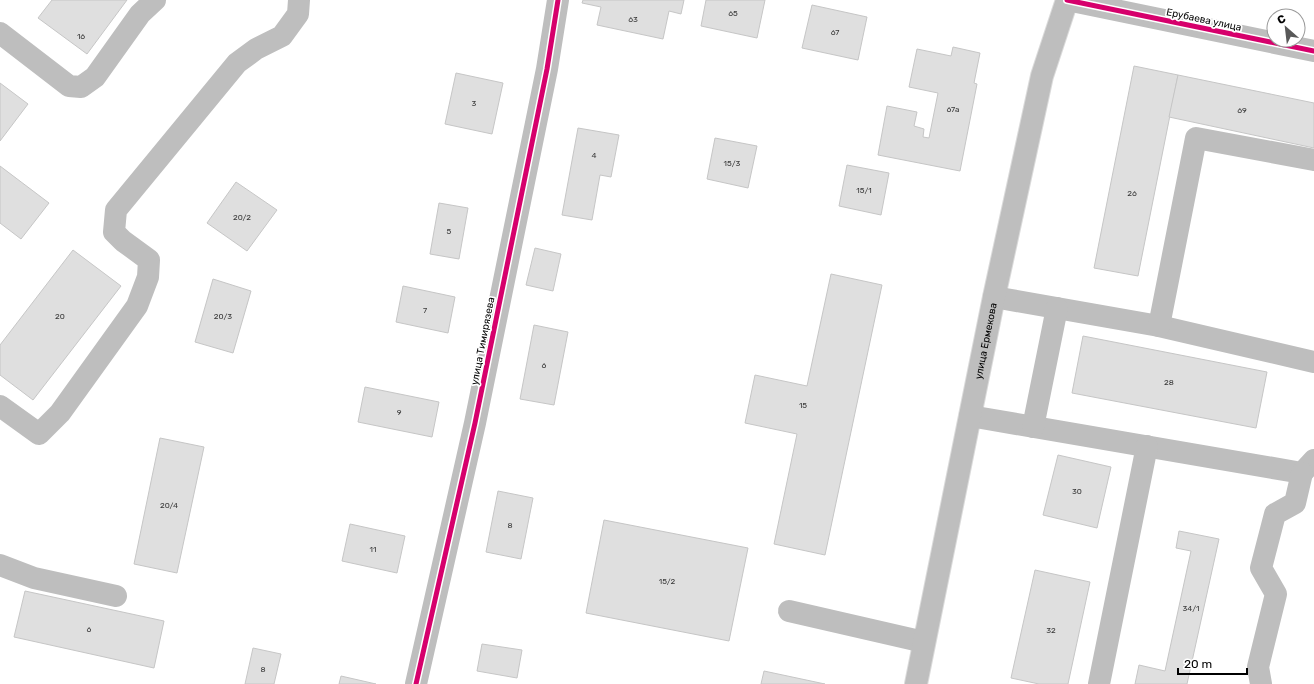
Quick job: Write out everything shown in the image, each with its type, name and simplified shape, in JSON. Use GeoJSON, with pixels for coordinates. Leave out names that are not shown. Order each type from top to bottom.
{"type":"FeatureCollection","features":[{"type":"Feature","properties":{"kind":"street"},"geometry":{"type":"LineString","coordinates":[[0,33],[69,86],[81,87],[95,77],[140,14],[155,0]]}},
{"type":"Feature","properties":{"kind":"street"},"geometry":{"type":"LineString","coordinates":[[0,406],[39,434],[65,406],[138,306],[148,277],[149,260],[123,241],[114,232],[116,210],[237,63],[256,49],[282,36],[298,14],[299,0]]}},
{"type":"Feature","properties":{"kind":"street","name":"улица Тимирязева"},"geometry":{"type":"LineString","coordinates":[[416,684],[476,415],[545,77],[558,0]]}},
{"type":"Feature","properties":{"kind":"street","name":"Ерубаева улица"},"geometry":{"type":"LineString","coordinates":[[1067,0],[1314,51]]}},
{"type":"Feature","properties":{"kind":"street","name":"улица Ермекова"},"geometry":{"type":"LineString","coordinates":[[916,684],[994,297],[1042,76],[1067,0]]}},
{"type":"Feature","properties":{"kind":"street"},"geometry":{"type":"LineString","coordinates":[[1159,326],[1196,138],[1314,160]]}},
{"type":"Feature","properties":{"kind":"street"},"geometry":{"type":"LineString","coordinates":[[994,297],[1159,326],[1314,362]]}},
{"type":"Feature","properties":{"kind":"street"},"geometry":{"type":"LineString","coordinates":[[1033,427],[1057,308]]}},
{"type":"Feature","properties":{"kind":"street"},"geometry":{"type":"LineString","coordinates":[[970,416],[1147,446],[1308,467],[1295,503],[1275,514],[1261,568],[1276,594],[1258,667],[1261,684]]}},
{"type":"Feature","properties":{"kind":"street"},"geometry":{"type":"LineString","coordinates":[[1099,684],[1147,446]]}},
{"type":"Feature","properties":{"kind":"street"},"geometry":{"type":"LineString","coordinates":[[0,565],[34,578],[116,596]]}},
{"type":"Feature","properties":{"kind":"street"},"geometry":{"type":"LineString","coordinates":[[789,611],[924,642]]}},
{"type":"Feature","properties":{"kind":"building"},"geometry":{"type":"Polygon","coordinates":[[[52,0],[127,0],[87,54],[38,18],[52,0]]]}},
{"type":"Feature","properties":{"kind":"building"},"geometry":{"type":"Polygon","coordinates":[[[583,0],[684,0],[681,14],[669,11],[663,39],[597,25],[601,7],[582,3],[583,0]]]}},
{"type":"Feature","properties":{"kind":"building"},"geometry":{"type":"Polygon","coordinates":[[[706,0],[765,0],[757,38],[701,26],[706,0]]]}},
{"type":"Feature","properties":{"kind":"building"},"geometry":{"type":"Polygon","coordinates":[[[812,5],[867,17],[858,60],[802,48],[812,5]]]}},
{"type":"Feature","properties":{"kind":"building"},"geometry":{"type":"Polygon","coordinates":[[[953,47],[980,53],[974,83],[977,84],[960,171],[878,155],[887,106],[917,112],[914,126],[924,129],[923,137],[929,138],[938,93],[909,87],[917,49],[951,56],[953,47]]]}},
{"type":"Feature","properties":{"kind":"building"},"geometry":{"type":"Polygon","coordinates":[[[1134,66],[1178,75],[1138,276],[1094,268],[1134,66]]]}},
{"type":"Feature","properties":{"kind":"building"},"geometry":{"type":"Polygon","coordinates":[[[456,73],[503,83],[492,134],[445,124],[456,73]]]}},
{"type":"Feature","properties":{"kind":"building"},"geometry":{"type":"Polygon","coordinates":[[[1178,75],[1314,103],[1314,148],[1169,117],[1178,75]]]}},
{"type":"Feature","properties":{"kind":"building"},"geometry":{"type":"Polygon","coordinates":[[[0,83],[28,104],[0,141],[0,83]]]}},
{"type":"Feature","properties":{"kind":"building"},"geometry":{"type":"Polygon","coordinates":[[[578,128],[619,135],[611,177],[600,175],[592,220],[562,215],[578,128]]]}},
{"type":"Feature","properties":{"kind":"building"},"geometry":{"type":"Polygon","coordinates":[[[715,138],[757,146],[748,188],[707,179],[715,138]]]}},
{"type":"Feature","properties":{"kind":"building"},"geometry":{"type":"Polygon","coordinates":[[[847,165],[889,173],[881,215],[839,206],[847,165]]]}},
{"type":"Feature","properties":{"kind":"building"},"geometry":{"type":"Polygon","coordinates":[[[0,166],[49,203],[21,239],[0,223],[0,166]]]}},
{"type":"Feature","properties":{"kind":"building"},"geometry":{"type":"Polygon","coordinates":[[[236,182],[277,210],[247,251],[207,223],[236,182]]]}},
{"type":"Feature","properties":{"kind":"building"},"geometry":{"type":"Polygon","coordinates":[[[439,203],[468,208],[459,259],[430,254],[439,203]]]}},
{"type":"Feature","properties":{"kind":"building"},"geometry":{"type":"Polygon","coordinates":[[[535,248],[561,254],[553,291],[526,285],[535,248]]]}},
{"type":"Feature","properties":{"kind":"building"},"geometry":{"type":"Polygon","coordinates":[[[73,250],[121,286],[33,400],[0,375],[0,345],[73,250]]]}},
{"type":"Feature","properties":{"kind":"building"},"geometry":{"type":"Polygon","coordinates":[[[831,274],[882,285],[825,555],[774,544],[797,434],[745,423],[755,375],[807,386],[831,274]]]}},
{"type":"Feature","properties":{"kind":"building"},"geometry":{"type":"Polygon","coordinates":[[[213,279],[251,291],[233,353],[195,342],[213,279]]]}},
{"type":"Feature","properties":{"kind":"building"},"geometry":{"type":"Polygon","coordinates":[[[403,286],[455,297],[448,333],[396,322],[403,286]]]}},
{"type":"Feature","properties":{"kind":"building"},"geometry":{"type":"Polygon","coordinates":[[[534,325],[568,332],[554,405],[520,399],[534,325]]]}},
{"type":"Feature","properties":{"kind":"building"},"geometry":{"type":"Polygon","coordinates":[[[1083,336],[1267,372],[1256,428],[1072,393],[1083,336]]]}},
{"type":"Feature","properties":{"kind":"building"},"geometry":{"type":"Polygon","coordinates":[[[365,387],[439,402],[432,437],[358,422],[365,387]]]}},
{"type":"Feature","properties":{"kind":"building"},"geometry":{"type":"Polygon","coordinates":[[[160,438],[204,447],[177,573],[134,564],[160,438]]]}},
{"type":"Feature","properties":{"kind":"building"},"geometry":{"type":"Polygon","coordinates":[[[1058,455],[1111,467],[1097,528],[1043,515],[1058,455]]]}},
{"type":"Feature","properties":{"kind":"building"},"geometry":{"type":"Polygon","coordinates":[[[498,491],[533,498],[521,559],[486,552],[498,491]]]}},
{"type":"Feature","properties":{"kind":"building"},"geometry":{"type":"Polygon","coordinates":[[[604,520],[748,548],[729,641],[586,613],[604,520]]]}},
{"type":"Feature","properties":{"kind":"building"},"geometry":{"type":"Polygon","coordinates":[[[350,524],[405,536],[397,573],[342,561],[350,524]]]}},
{"type":"Feature","properties":{"kind":"building"},"geometry":{"type":"Polygon","coordinates":[[[1179,531],[1219,539],[1187,684],[1135,684],[1139,665],[1165,671],[1191,551],[1176,548],[1179,531]]]}},
{"type":"Feature","properties":{"kind":"building"},"geometry":{"type":"Polygon","coordinates":[[[1035,570],[1090,582],[1068,684],[1039,684],[1011,678],[1035,570]]]}},
{"type":"Feature","properties":{"kind":"building"},"geometry":{"type":"Polygon","coordinates":[[[25,591],[164,621],[154,668],[14,637],[25,591]]]}},
{"type":"Feature","properties":{"kind":"building"},"geometry":{"type":"Polygon","coordinates":[[[482,644],[522,650],[517,678],[477,671],[482,644]]]}},
{"type":"Feature","properties":{"kind":"building"},"geometry":{"type":"Polygon","coordinates":[[[253,648],[281,654],[274,684],[245,684],[253,648]]]}},
{"type":"Feature","properties":{"kind":"building"},"geometry":{"type":"Polygon","coordinates":[[[764,671],[825,684],[761,684],[764,671]]]}},
{"type":"Feature","properties":{"kind":"building"},"geometry":{"type":"Polygon","coordinates":[[[341,676],[376,684],[339,684],[341,676]]]}},
{"type":"Feature","properties":{"kind":"cycle path"},"geometry":{"type":"LineString","coordinates":[[416,684],[475,423],[547,69],[558,0]]}},
{"type":"Feature","properties":{"kind":"cycle path"},"geometry":{"type":"LineString","coordinates":[[1067,0],[1314,51]]}}]}
